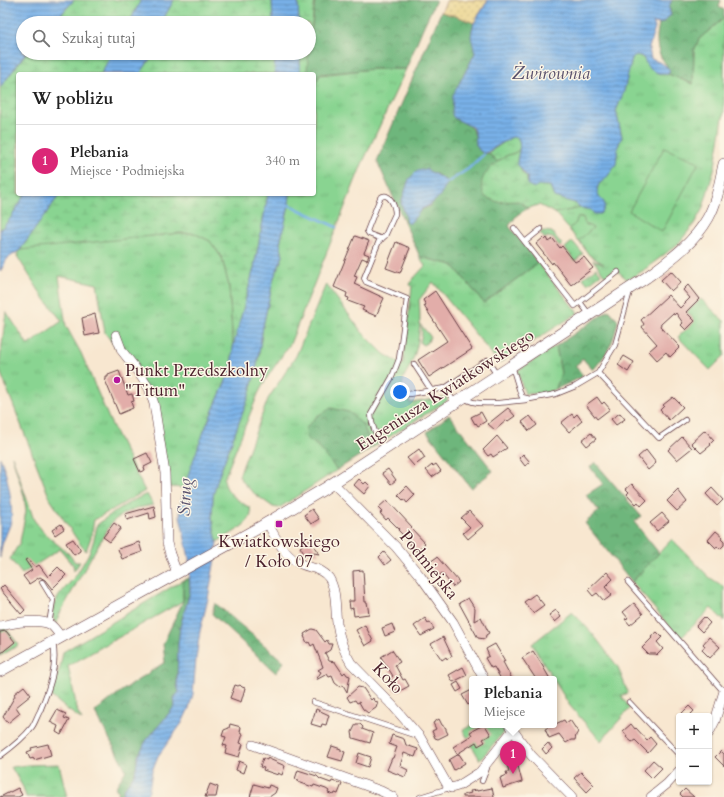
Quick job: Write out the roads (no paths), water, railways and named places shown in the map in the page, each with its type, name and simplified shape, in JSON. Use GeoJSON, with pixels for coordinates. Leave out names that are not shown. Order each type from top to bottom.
{"type":"FeatureCollection","features":[{"type":"Feature","properties":{"kind":"street","name":"Eugeniusza Kwiatkowskiego"},"geometry":{"type":"LineString","coordinates":[[0,671],[268,523],[334,483],[385,448],[631,288],[677,255],[693,240],[709,217],[715,201],[724,164]]}},
{"type":"Feature","properties":{"kind":"street"},"geometry":{"type":"LineString","coordinates":[[116,335],[122,351],[149,388],[154,404],[165,473],[167,543],[170,554],[181,570]]}},
{"type":"Feature","properties":{"kind":"street","name":"Podmiejska"},"geometry":{"type":"LineString","coordinates":[[334,483],[396,547],[421,577],[453,622],[482,676]]}},
{"type":"Feature","properties":{"kind":"street","name":"Koło"},"geometry":{"type":"LineString","coordinates":[[268,523],[291,557],[298,563],[314,567],[328,578],[334,591],[337,623],[347,656],[351,663],[393,706],[420,737],[451,788]]}},
{"type":"Feature","properties":{"kind":"street"},"geometry":{"type":"LineString","coordinates":[[0,626],[35,622],[49,624],[53,627],[57,640]]}},
{"type":"Feature","properties":{"kind":"street"},"geometry":{"type":"LineString","coordinates":[[712,726],[724,691]]}},
{"type":"Feature","properties":{"kind":"street"},"geometry":{"type":"LineString","coordinates":[[451,788],[458,786],[480,772],[511,728],[535,760],[569,796]]}},
{"type":"Feature","properties":{"kind":"street"},"geometry":{"type":"LineString","coordinates":[[253,745],[381,790],[392,797]]}},
{"type":"Feature","properties":{"kind":"street"},"geometry":{"type":"LineString","coordinates":[[652,797],[676,774]]}},
{"type":"Feature","properties":{"kind":"lane"},"geometry":{"type":"LineString","coordinates":[[382,239],[369,234],[367,231],[380,198],[386,196],[390,198],[395,212],[386,235],[382,239],[379,241],[364,280],[407,299],[399,359],[392,377],[371,417],[378,438],[385,448]]}},
{"type":"Feature","properties":{"kind":"lane"},"geometry":{"type":"LineString","coordinates":[[514,228],[575,306],[618,272]]}},
{"type":"Feature","properties":{"kind":"lane"},"geometry":{"type":"LineString","coordinates":[[525,242],[541,229]]}},
{"type":"Feature","properties":{"kind":"lane"},"geometry":{"type":"LineString","coordinates":[[445,388],[459,400],[481,403],[530,399],[556,394],[576,386],[598,373],[615,345],[622,315],[631,288]]}},
{"type":"Feature","properties":{"kind":"lane"},"geometry":{"type":"LineString","coordinates":[[580,302],[590,315]]}},
{"type":"Feature","properties":{"kind":"lane"},"geometry":{"type":"LineString","coordinates":[[409,394],[445,388],[487,360],[497,375]]}},
{"type":"Feature","properties":{"kind":"lane"},"geometry":{"type":"LineString","coordinates":[[414,364],[431,390]]}},
{"type":"Feature","properties":{"kind":"lane"},"geometry":{"type":"LineString","coordinates":[[512,366],[522,397],[530,399]]}},
{"type":"Feature","properties":{"kind":"lane"},"geometry":{"type":"LineString","coordinates":[[598,373],[659,438],[686,420]]}},
{"type":"Feature","properties":{"kind":"lane"},"geometry":{"type":"LineString","coordinates":[[42,582],[54,600],[49,624]]}},
{"type":"Feature","properties":{"kind":"lane"},"geometry":{"type":"LineString","coordinates":[[628,582],[724,691]]}},
{"type":"Feature","properties":{"kind":"lane"},"geometry":{"type":"LineString","coordinates":[[0,756],[22,739],[33,726],[48,692],[53,673],[57,640]]}},
{"type":"Feature","properties":{"kind":"lane"},"geometry":{"type":"LineString","coordinates":[[314,702],[420,737]]}},
{"type":"Feature","properties":{"kind":"lane"},"geometry":{"type":"LineString","coordinates":[[629,702],[676,752]]}},
{"type":"Feature","properties":{"kind":"lane"},"geometry":{"type":"LineString","coordinates":[[482,781],[489,761]]}},
{"type":"Feature","properties":{"kind":"lane"},"geometry":{"type":"LineString","coordinates":[[420,797],[451,788]]}},
{"type":"Feature","properties":{"kind":"water"},"geometry":{"type":"Polygon","coordinates":[[[0,0],[74,0],[59,16],[16,16],[16,60],[21,60],[0,88],[0,0]]]}},
{"type":"Feature","properties":{"kind":"water"},"geometry":{"type":"Polygon","coordinates":[[[141,0],[174,0],[165,16],[133,16],[141,0]]]}},
{"type":"Feature","properties":{"kind":"water"},"geometry":{"type":"Polygon","coordinates":[[[272,0],[298,0],[299,16],[273,16],[272,0]]]}},
{"type":"Feature","properties":{"kind":"water","name":"Żwirownia"},"geometry":{"type":"Polygon","coordinates":[[[488,0],[672,0],[669,7],[671,14],[664,22],[659,24],[653,23],[655,27],[649,48],[651,59],[665,65],[670,71],[668,74],[658,73],[647,66],[642,57],[636,55],[632,58],[624,91],[616,111],[622,137],[618,146],[616,164],[607,177],[599,184],[597,189],[599,197],[604,202],[605,206],[600,214],[594,214],[591,210],[581,208],[575,203],[554,197],[550,186],[538,185],[534,188],[528,185],[527,176],[517,164],[519,148],[518,138],[512,137],[484,154],[476,145],[475,133],[472,127],[454,118],[452,115],[453,95],[475,53],[471,37],[474,23],[488,0]]]}},
{"type":"Feature","properties":{"kind":"water"},"geometry":{"type":"Polygon","coordinates":[[[108,60],[149,60],[141,72],[102,72],[108,60]]]}},
{"type":"Feature","properties":{"kind":"water"},"geometry":{"type":"Polygon","coordinates":[[[274,60],[300,60],[300,72],[275,72],[274,60]]]}},
{"type":"Feature","properties":{"kind":"water"},"geometry":{"type":"Polygon","coordinates":[[[426,169],[448,182],[439,197],[422,209],[409,224],[406,221],[401,203],[409,179],[417,171],[426,169]]]}},
{"type":"Feature","properties":{"kind":"water"},"geometry":{"type":"Polygon","coordinates":[[[24,196],[59,196],[20,250],[7,259],[0,272],[0,230],[10,219],[24,196]]]}},
{"type":"Feature","properties":{"kind":"water","name":"Strug"},"geometry":{"type":"Polygon","coordinates":[[[268,196],[290,196],[280,243],[283,256],[274,277],[263,326],[257,365],[249,396],[218,478],[213,496],[212,518],[217,542],[208,599],[200,631],[193,694],[189,708],[182,723],[158,756],[152,771],[149,791],[146,797],[122,797],[124,789],[135,773],[138,756],[146,741],[175,706],[174,698],[179,692],[177,685],[178,644],[180,627],[190,592],[189,558],[180,516],[181,501],[189,472],[204,431],[231,369],[233,347],[254,268],[268,196]]]}},
{"type":"Feature","properties":{"kind":"water"},"geometry":{"type":"Polygon","coordinates":[[[0,457],[8,481],[12,509],[10,525],[2,544],[0,558],[0,457]]]}},
{"type":"Feature","properties":{"kind":"waterway"},"geometry":{"type":"LineString","coordinates":[[445,184],[468,169],[484,154]]}},
{"type":"Feature","properties":{"kind":"waterway"},"geometry":{"type":"LineString","coordinates":[[289,205],[336,227]]}},
{"type":"Feature","properties":{"kind":"place","name":"Punkt Przedszkolny \"Titum\""},"geometry":{"type":"Point","coordinates":[117,380]}},
{"type":"Feature","properties":{"kind":"place","name":"Kwiatkowskiego / Koło 07"},"geometry":{"type":"Point","coordinates":[279,524]}},
{"type":"Feature","properties":{"kind":"place","name":"Plebania"},"geometry":{"type":"Point","coordinates":[513,774]}}]}
